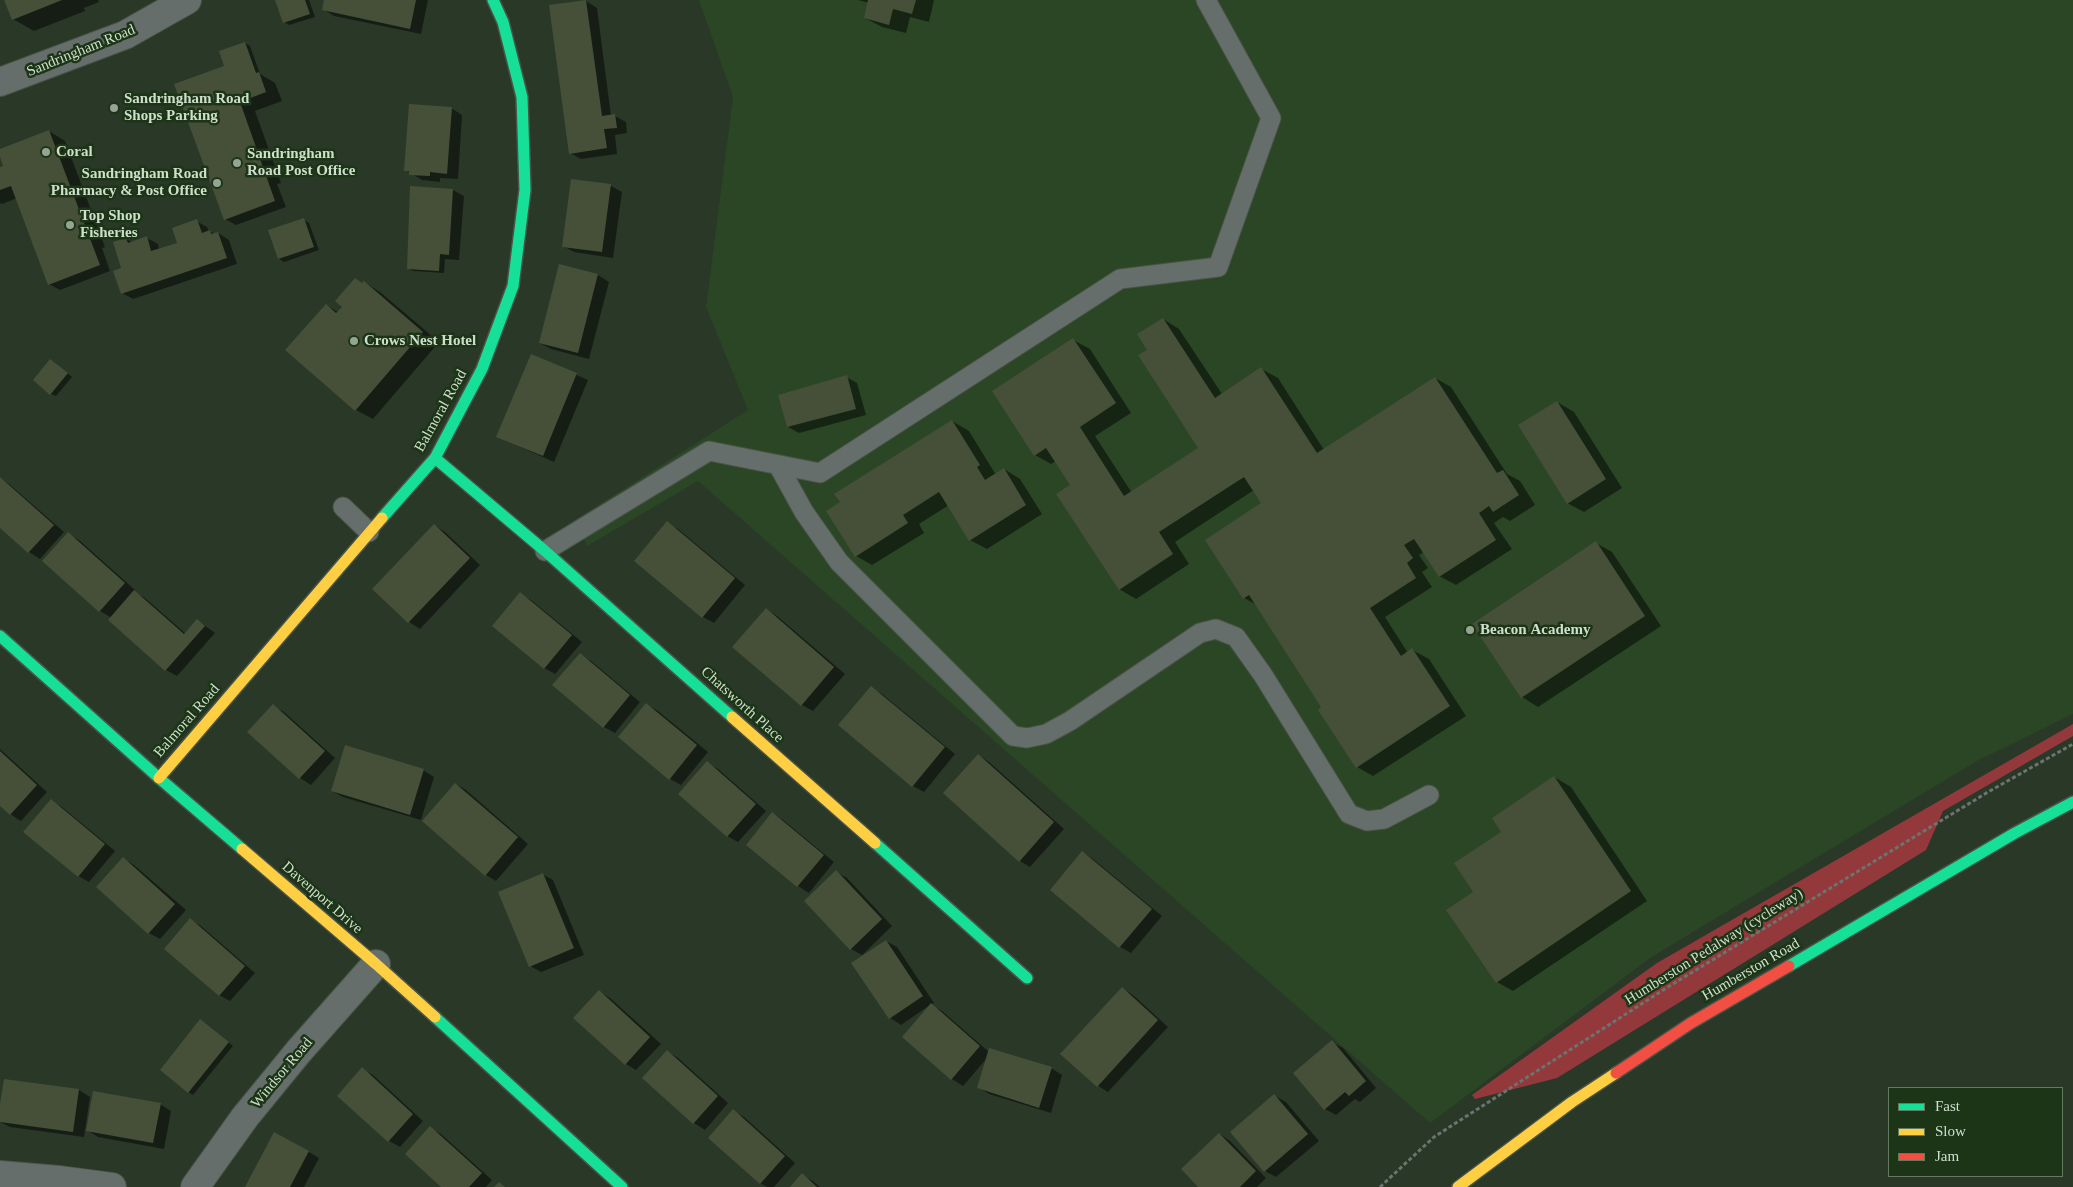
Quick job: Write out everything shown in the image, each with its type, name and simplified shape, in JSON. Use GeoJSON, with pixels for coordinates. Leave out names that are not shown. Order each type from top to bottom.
{"type":"FeatureCollection","features":[{"type":"Feature","properties":{"kind":"street","name":"Sandringham Road"},"geometry":{"type":"LineString","coordinates":[[0,82],[125,35],[187,0]]}},
{"type":"Feature","properties":{"kind":"street","name":"Balmoral Road"},"geometry":{"type":"LineString","coordinates":[[159,778],[369,532],[435,458],[482,369],[513,286],[525,190],[522,97],[503,22],[493,0]]}},
{"type":"Feature","properties":{"kind":"street","name":"Chatsworth Place"},"geometry":{"type":"LineString","coordinates":[[435,458],[545,551],[1028,978]]}},
{"type":"Feature","properties":{"kind":"street","name":"Davenport Drive"},"geometry":{"type":"LineString","coordinates":[[0,636],[159,778],[376,964],[622,1187]]}},
{"type":"Feature","properties":{"kind":"street","name":"Humberston Road"},"geometry":{"type":"LineString","coordinates":[[1458,1187],[1572,1102],[1691,1022],[2015,833],[2073,802]]}},
{"type":"Feature","properties":{"kind":"street","name":"Windsor Road"},"geometry":{"type":"LineString","coordinates":[[195,1187],[245,1117],[376,964]]}},
{"type":"Feature","properties":{"kind":"street"},"geometry":{"type":"LineString","coordinates":[[0,1175],[112,1187]]}},
{"type":"Feature","properties":{"kind":"lane"},"geometry":{"type":"LineString","coordinates":[[545,551],[710,451],[820,473],[1120,279],[1218,267],[1271,118],[1206,0]]}},
{"type":"Feature","properties":{"kind":"lane"},"geometry":{"type":"LineString","coordinates":[[778,465],[804,512],[839,562],[1013,736],[1027,738],[1046,734],[1070,721],[1200,633],[1216,629],[1236,637],[1263,675],[1349,814],[1367,820],[1384,819],[1429,795]]}},
{"type":"Feature","properties":{"kind":"lane"},"geometry":{"type":"LineString","coordinates":[[343,507],[369,532]]}},
{"type":"Feature","properties":{"kind":"path","name":"Humberston Pedalway (cycleway)"},"geometry":{"type":"LineString","coordinates":[[1380,1187],[1434,1137],[1668,987],[1988,792],[2073,744]]}},
{"type":"Feature","properties":{"kind":"shaded area","name":"Beacon Academy"},"geometry":{"type":"Polygon","coordinates":[[[699,0],[2073,0],[2073,714],[1975,762],[1650,958],[1430,1123],[698,481],[587,546],[575,520],[748,410],[706,307],[733,97],[699,0]]]}},
{"type":"Feature","properties":{"kind":"shaded area"},"geometry":{"type":"Polygon","coordinates":[[[2073,724],[2073,736],[1943,811],[1926,850],[1557,1078],[1475,1099],[1472,1095],[1657,963],[2073,724]]]}},
{"type":"Feature","properties":{"kind":"building"},"geometry":{"type":"Polygon","coordinates":[[[4,0],[62,0],[12,20],[4,0]]]}},
{"type":"Feature","properties":{"kind":"building"},"geometry":{"type":"Polygon","coordinates":[[[275,0],[305,0],[310,14],[283,23],[275,0]]]}},
{"type":"Feature","properties":{"kind":"building"},"geometry":{"type":"Polygon","coordinates":[[[324,0],[416,0],[410,29],[322,10],[324,0]]]}},
{"type":"Feature","properties":{"kind":"building"},"geometry":{"type":"Polygon","coordinates":[[[586,0],[602,116],[615,114],[617,128],[604,129],[607,148],[569,154],[549,5],[586,0]]]}},
{"type":"Feature","properties":{"kind":"building"},"geometry":{"type":"Polygon","coordinates":[[[868,0],[916,0],[912,14],[893,9],[889,25],[864,18],[868,0]]]}},
{"type":"Feature","properties":{"kind":"building"},"geometry":{"type":"Polygon","coordinates":[[[245,42],[256,73],[259,72],[266,92],[240,102],[275,201],[224,220],[174,84],[224,66],[219,51],[245,42]]]}},
{"type":"Feature","properties":{"kind":"building"},"geometry":{"type":"Polygon","coordinates":[[[409,104],[452,107],[447,174],[430,172],[430,176],[409,175],[409,171],[404,171],[409,104]]]}},
{"type":"Feature","properties":{"kind":"building"},"geometry":{"type":"Polygon","coordinates":[[[49,130],[100,265],[48,285],[11,186],[0,190],[0,167],[3,166],[0,149],[49,130]]]}},
{"type":"Feature","properties":{"kind":"building"},"geometry":{"type":"Polygon","coordinates":[[[571,179],[611,184],[602,252],[562,247],[571,179]]]}},
{"type":"Feature","properties":{"kind":"building"},"geometry":{"type":"Polygon","coordinates":[[[410,186],[453,189],[449,255],[440,254],[439,271],[407,269],[410,186]]]}},
{"type":"Feature","properties":{"kind":"building"},"geometry":{"type":"Polygon","coordinates":[[[304,218],[314,247],[278,259],[268,230],[304,218]]]}},
{"type":"Feature","properties":{"kind":"building"},"geometry":{"type":"Polygon","coordinates":[[[197,219],[202,233],[210,230],[211,234],[218,232],[227,258],[121,294],[113,271],[121,268],[113,242],[126,238],[128,243],[147,236],[151,251],[177,243],[172,228],[197,219]]]}},
{"type":"Feature","properties":{"kind":"building"},"geometry":{"type":"Polygon","coordinates":[[[559,264],[598,274],[578,353],[539,343],[559,264]]]}},
{"type":"Feature","properties":{"kind":"building","name":"Crows Nest Hotel"},"geometry":{"type":"Polygon","coordinates":[[[355,278],[362,283],[364,281],[423,332],[355,411],[285,350],[326,304],[336,313],[342,307],[335,301],[355,278]]]}},
{"type":"Feature","properties":{"kind":"building"},"geometry":{"type":"Polygon","coordinates":[[[1163,318],[1215,398],[1261,367],[1317,453],[1435,377],[1497,473],[1503,470],[1519,495],[1493,512],[1489,506],[1479,513],[1496,540],[1439,577],[1414,539],[1404,545],[1413,558],[1407,563],[1416,578],[1370,608],[1401,656],[1412,648],[1450,706],[1356,768],[1318,710],[1321,707],[1249,595],[1243,599],[1205,540],[1261,503],[1244,477],[1159,532],[1173,554],[1119,590],[1056,494],[1070,485],[1046,448],[1034,456],[992,391],[1073,338],[1116,403],[1080,427],[1124,496],[1198,448],[1138,355],[1147,350],[1137,334],[1163,318]]]}},
{"type":"Feature","properties":{"kind":"building"},"geometry":{"type":"Polygon","coordinates":[[[531,354],[577,373],[543,456],[496,437],[531,354]]]}},
{"type":"Feature","properties":{"kind":"building"},"geometry":{"type":"Polygon","coordinates":[[[50,359],[68,373],[50,395],[33,380],[50,359]]]}},
{"type":"Feature","properties":{"kind":"building"},"geometry":{"type":"Polygon","coordinates":[[[847,375],[856,409],[787,427],[778,395],[847,375]]]}},
{"type":"Feature","properties":{"kind":"building"},"geometry":{"type":"Polygon","coordinates":[[[1557,401],[1606,479],[1567,504],[1518,425],[1557,401]]]}},
{"type":"Feature","properties":{"kind":"building"},"geometry":{"type":"Polygon","coordinates":[[[952,420],[980,465],[977,467],[985,480],[1004,468],[1026,505],[969,541],[939,492],[903,515],[908,523],[855,557],[826,511],[840,502],[834,494],[952,420]]]}},
{"type":"Feature","properties":{"kind":"building"},"geometry":{"type":"Polygon","coordinates":[[[0,477],[54,525],[28,553],[0,528],[0,477]]]}},
{"type":"Feature","properties":{"kind":"building"},"geometry":{"type":"Polygon","coordinates":[[[667,521],[735,578],[702,618],[634,561],[667,521]]]}},
{"type":"Feature","properties":{"kind":"building"},"geometry":{"type":"Polygon","coordinates":[[[434,524],[470,558],[408,623],[372,589],[434,524]]]}},
{"type":"Feature","properties":{"kind":"building"},"geometry":{"type":"Polygon","coordinates":[[[68,532],[125,583],[99,612],[42,561],[68,532]]]}},
{"type":"Feature","properties":{"kind":"building"},"geometry":{"type":"Polygon","coordinates":[[[1596,541],[1645,616],[1521,698],[1472,624],[1596,541]]]}},
{"type":"Feature","properties":{"kind":"building"},"geometry":{"type":"Polygon","coordinates":[[[134,590],[184,634],[197,619],[205,626],[165,671],[108,620],[134,590]]]}},
{"type":"Feature","properties":{"kind":"building"},"geometry":{"type":"Polygon","coordinates":[[[520,592],[572,635],[544,669],[492,626],[520,592]]]}},
{"type":"Feature","properties":{"kind":"building"},"geometry":{"type":"Polygon","coordinates":[[[766,608],[834,667],[801,706],[732,647],[766,608]]]}},
{"type":"Feature","properties":{"kind":"building"},"geometry":{"type":"Polygon","coordinates":[[[580,653],[630,695],[603,728],[552,685],[580,653]]]}},
{"type":"Feature","properties":{"kind":"building"},"geometry":{"type":"Polygon","coordinates":[[[871,686],[945,747],[912,787],[838,725],[871,686]]]}},
{"type":"Feature","properties":{"kind":"building"},"geometry":{"type":"Polygon","coordinates":[[[646,703],[697,745],[669,780],[618,737],[646,703]]]}},
{"type":"Feature","properties":{"kind":"building"},"geometry":{"type":"Polygon","coordinates":[[[273,704],[325,751],[299,779],[247,732],[273,704]]]}},
{"type":"Feature","properties":{"kind":"building"},"geometry":{"type":"Polygon","coordinates":[[[345,745],[424,769],[410,815],[331,791],[345,745]]]}},
{"type":"Feature","properties":{"kind":"building"},"geometry":{"type":"Polygon","coordinates":[[[0,751],[37,785],[10,815],[0,806],[0,751]]]}},
{"type":"Feature","properties":{"kind":"building"},"geometry":{"type":"Polygon","coordinates":[[[978,754],[1054,822],[1019,862],[943,793],[978,754]]]}},
{"type":"Feature","properties":{"kind":"building"},"geometry":{"type":"Polygon","coordinates":[[[707,761],[756,804],[727,837],[678,794],[707,761]]]}},
{"type":"Feature","properties":{"kind":"building"},"geometry":{"type":"Polygon","coordinates":[[[1554,776],[1631,891],[1496,983],[1446,910],[1473,892],[1454,863],[1501,832],[1492,818],[1554,776]]]}},
{"type":"Feature","properties":{"kind":"building"},"geometry":{"type":"Polygon","coordinates":[[[455,783],[518,837],[485,876],[422,821],[455,783]]]}},
{"type":"Feature","properties":{"kind":"building"},"geometry":{"type":"Polygon","coordinates":[[[51,799],[105,844],[78,877],[23,832],[51,799]]]}},
{"type":"Feature","properties":{"kind":"building"},"geometry":{"type":"Polygon","coordinates":[[[772,812],[824,855],[797,887],[746,845],[772,812]]]}},
{"type":"Feature","properties":{"kind":"building"},"geometry":{"type":"Polygon","coordinates":[[[1082,851],[1152,909],[1119,948],[1050,890],[1082,851]]]}},
{"type":"Feature","properties":{"kind":"building"},"geometry":{"type":"Polygon","coordinates":[[[123,857],[175,904],[148,934],[96,887],[123,857]]]}},
{"type":"Feature","properties":{"kind":"building"},"geometry":{"type":"Polygon","coordinates":[[[836,870],[882,919],[850,950],[804,901],[836,870]]]}},
{"type":"Feature","properties":{"kind":"building"},"geometry":{"type":"Polygon","coordinates":[[[543,873],[574,948],[529,967],[498,892],[543,873]]]}},
{"type":"Feature","properties":{"kind":"building"},"geometry":{"type":"Polygon","coordinates":[[[190,918],[245,966],[219,996],[164,949],[190,918]]]}},
{"type":"Feature","properties":{"kind":"building"},"geometry":{"type":"Polygon","coordinates":[[[886,940],[923,996],[889,1019],[851,963],[886,940]]]}},
{"type":"Feature","properties":{"kind":"building"},"geometry":{"type":"Polygon","coordinates":[[[1122,987],[1158,1020],[1097,1087],[1060,1054],[1122,987]]]}},
{"type":"Feature","properties":{"kind":"building"},"geometry":{"type":"Polygon","coordinates":[[[599,990],[650,1037],[625,1065],[573,1018],[599,990]]]}},
{"type":"Feature","properties":{"kind":"building"},"geometry":{"type":"Polygon","coordinates":[[[931,1003],[980,1046],[951,1080],[902,1037],[931,1003]]]}},
{"type":"Feature","properties":{"kind":"building"},"geometry":{"type":"Polygon","coordinates":[[[200,1019],[229,1042],[188,1093],[160,1070],[200,1019]]]}},
{"type":"Feature","properties":{"kind":"building"},"geometry":{"type":"Polygon","coordinates":[[[1332,1040],[1366,1081],[1349,1096],[1345,1092],[1324,1110],[1293,1073],[1332,1040]]]}},
{"type":"Feature","properties":{"kind":"building"},"geometry":{"type":"Polygon","coordinates":[[[989,1048],[1052,1067],[1039,1108],[977,1088],[989,1048]]]}},
{"type":"Feature","properties":{"kind":"building"},"geometry":{"type":"Polygon","coordinates":[[[667,1050],[718,1096],[693,1124],[642,1078],[667,1050]]]}},
{"type":"Feature","properties":{"kind":"building"},"geometry":{"type":"Polygon","coordinates":[[[362,1067],[413,1114],[388,1142],[337,1096],[362,1067]]]}},
{"type":"Feature","properties":{"kind":"building"},"geometry":{"type":"Polygon","coordinates":[[[4,1079],[79,1089],[73,1132],[0,1122],[0,1104],[4,1079]]]}},
{"type":"Feature","properties":{"kind":"building"},"geometry":{"type":"Polygon","coordinates":[[[93,1091],[161,1103],[153,1143],[86,1131],[93,1091]]]}},
{"type":"Feature","properties":{"kind":"building"},"geometry":{"type":"Polygon","coordinates":[[[1274,1094],[1308,1134],[1264,1172],[1230,1132],[1274,1094]]]}},
{"type":"Feature","properties":{"kind":"building"},"geometry":{"type":"Polygon","coordinates":[[[733,1109],[785,1156],[760,1184],[708,1138],[733,1109]]]}},
{"type":"Feature","properties":{"kind":"building"},"geometry":{"type":"Polygon","coordinates":[[[430,1126],[482,1173],[469,1187],[441,1187],[405,1154],[430,1126]]]}},
{"type":"Feature","properties":{"kind":"building"},"geometry":{"type":"Polygon","coordinates":[[[274,1132],[309,1151],[290,1187],[245,1187],[274,1132]]]}},
{"type":"Feature","properties":{"kind":"building"},"geometry":{"type":"Polygon","coordinates":[[[1219,1133],[1256,1171],[1240,1187],[1198,1187],[1181,1169],[1219,1133]]]}},
{"type":"Feature","properties":{"kind":"building"},"geometry":{"type":"Polygon","coordinates":[[[802,1173],[817,1187],[790,1187],[802,1173]]]}},
{"type":"Feature","properties":{"kind":"building"},"geometry":{"type":"Polygon","coordinates":[[[499,1182],[505,1187],[494,1187],[499,1182]]]}},
{"type":"Feature","properties":{"kind":"traffic: fast"},"geometry":{"type":"LineString","coordinates":[[382,518],[435,458],[482,369],[513,286],[525,190],[522,97],[503,22],[493,0]]}},
{"type":"Feature","properties":{"kind":"traffic: fast"},"geometry":{"type":"LineString","coordinates":[[435,458],[545,551],[732,717]]}},
{"type":"Feature","properties":{"kind":"traffic: fast"},"geometry":{"type":"LineString","coordinates":[[0,636],[159,778],[242,849]]}},
{"type":"Feature","properties":{"kind":"traffic: fast"},"geometry":{"type":"LineString","coordinates":[[1789,966],[2015,833],[2073,802]]}},
{"type":"Feature","properties":{"kind":"traffic: fast"},"geometry":{"type":"LineString","coordinates":[[875,843],[1027,978]]}},
{"type":"Feature","properties":{"kind":"traffic: fast"},"geometry":{"type":"LineString","coordinates":[[435,1017],[622,1187]]}},
{"type":"Feature","properties":{"kind":"traffic: slow"},"geometry":{"type":"LineString","coordinates":[[159,778],[382,518]]}},
{"type":"Feature","properties":{"kind":"traffic: slow"},"geometry":{"type":"LineString","coordinates":[[732,717],[875,843]]}},
{"type":"Feature","properties":{"kind":"traffic: slow"},"geometry":{"type":"LineString","coordinates":[[242,849],[435,1017]]}},
{"type":"Feature","properties":{"kind":"traffic: slow"},"geometry":{"type":"LineString","coordinates":[[1458,1187],[1572,1102],[1616,1073]]}},
{"type":"Feature","properties":{"kind":"traffic: jam"},"geometry":{"type":"LineString","coordinates":[[1616,1073],[1691,1023],[1789,966]]}},
{"type":"Feature","properties":{"kind":"place","name":"Sandringham Road Shops Parking"},"geometry":{"type":"Point","coordinates":[114,108]}},
{"type":"Feature","properties":{"kind":"place","name":"Coral"},"geometry":{"type":"Point","coordinates":[46,152]}},
{"type":"Feature","properties":{"kind":"place","name":"Sandringham Road Post Office"},"geometry":{"type":"Point","coordinates":[237,163]}},
{"type":"Feature","properties":{"kind":"place","name":"Sandringham Road Pharmacy & Post Office"},"geometry":{"type":"Point","coordinates":[217,183]}},
{"type":"Feature","properties":{"kind":"place","name":"Top Shop Fisheries"},"geometry":{"type":"Point","coordinates":[70,225]}},
{"type":"Feature","properties":{"kind":"place","name":"Crows Nest Hotel"},"geometry":{"type":"Point","coordinates":[354,341]}},
{"type":"Feature","properties":{"kind":"place","name":"Beacon Academy"},"geometry":{"type":"Point","coordinates":[1470,630]}}]}
